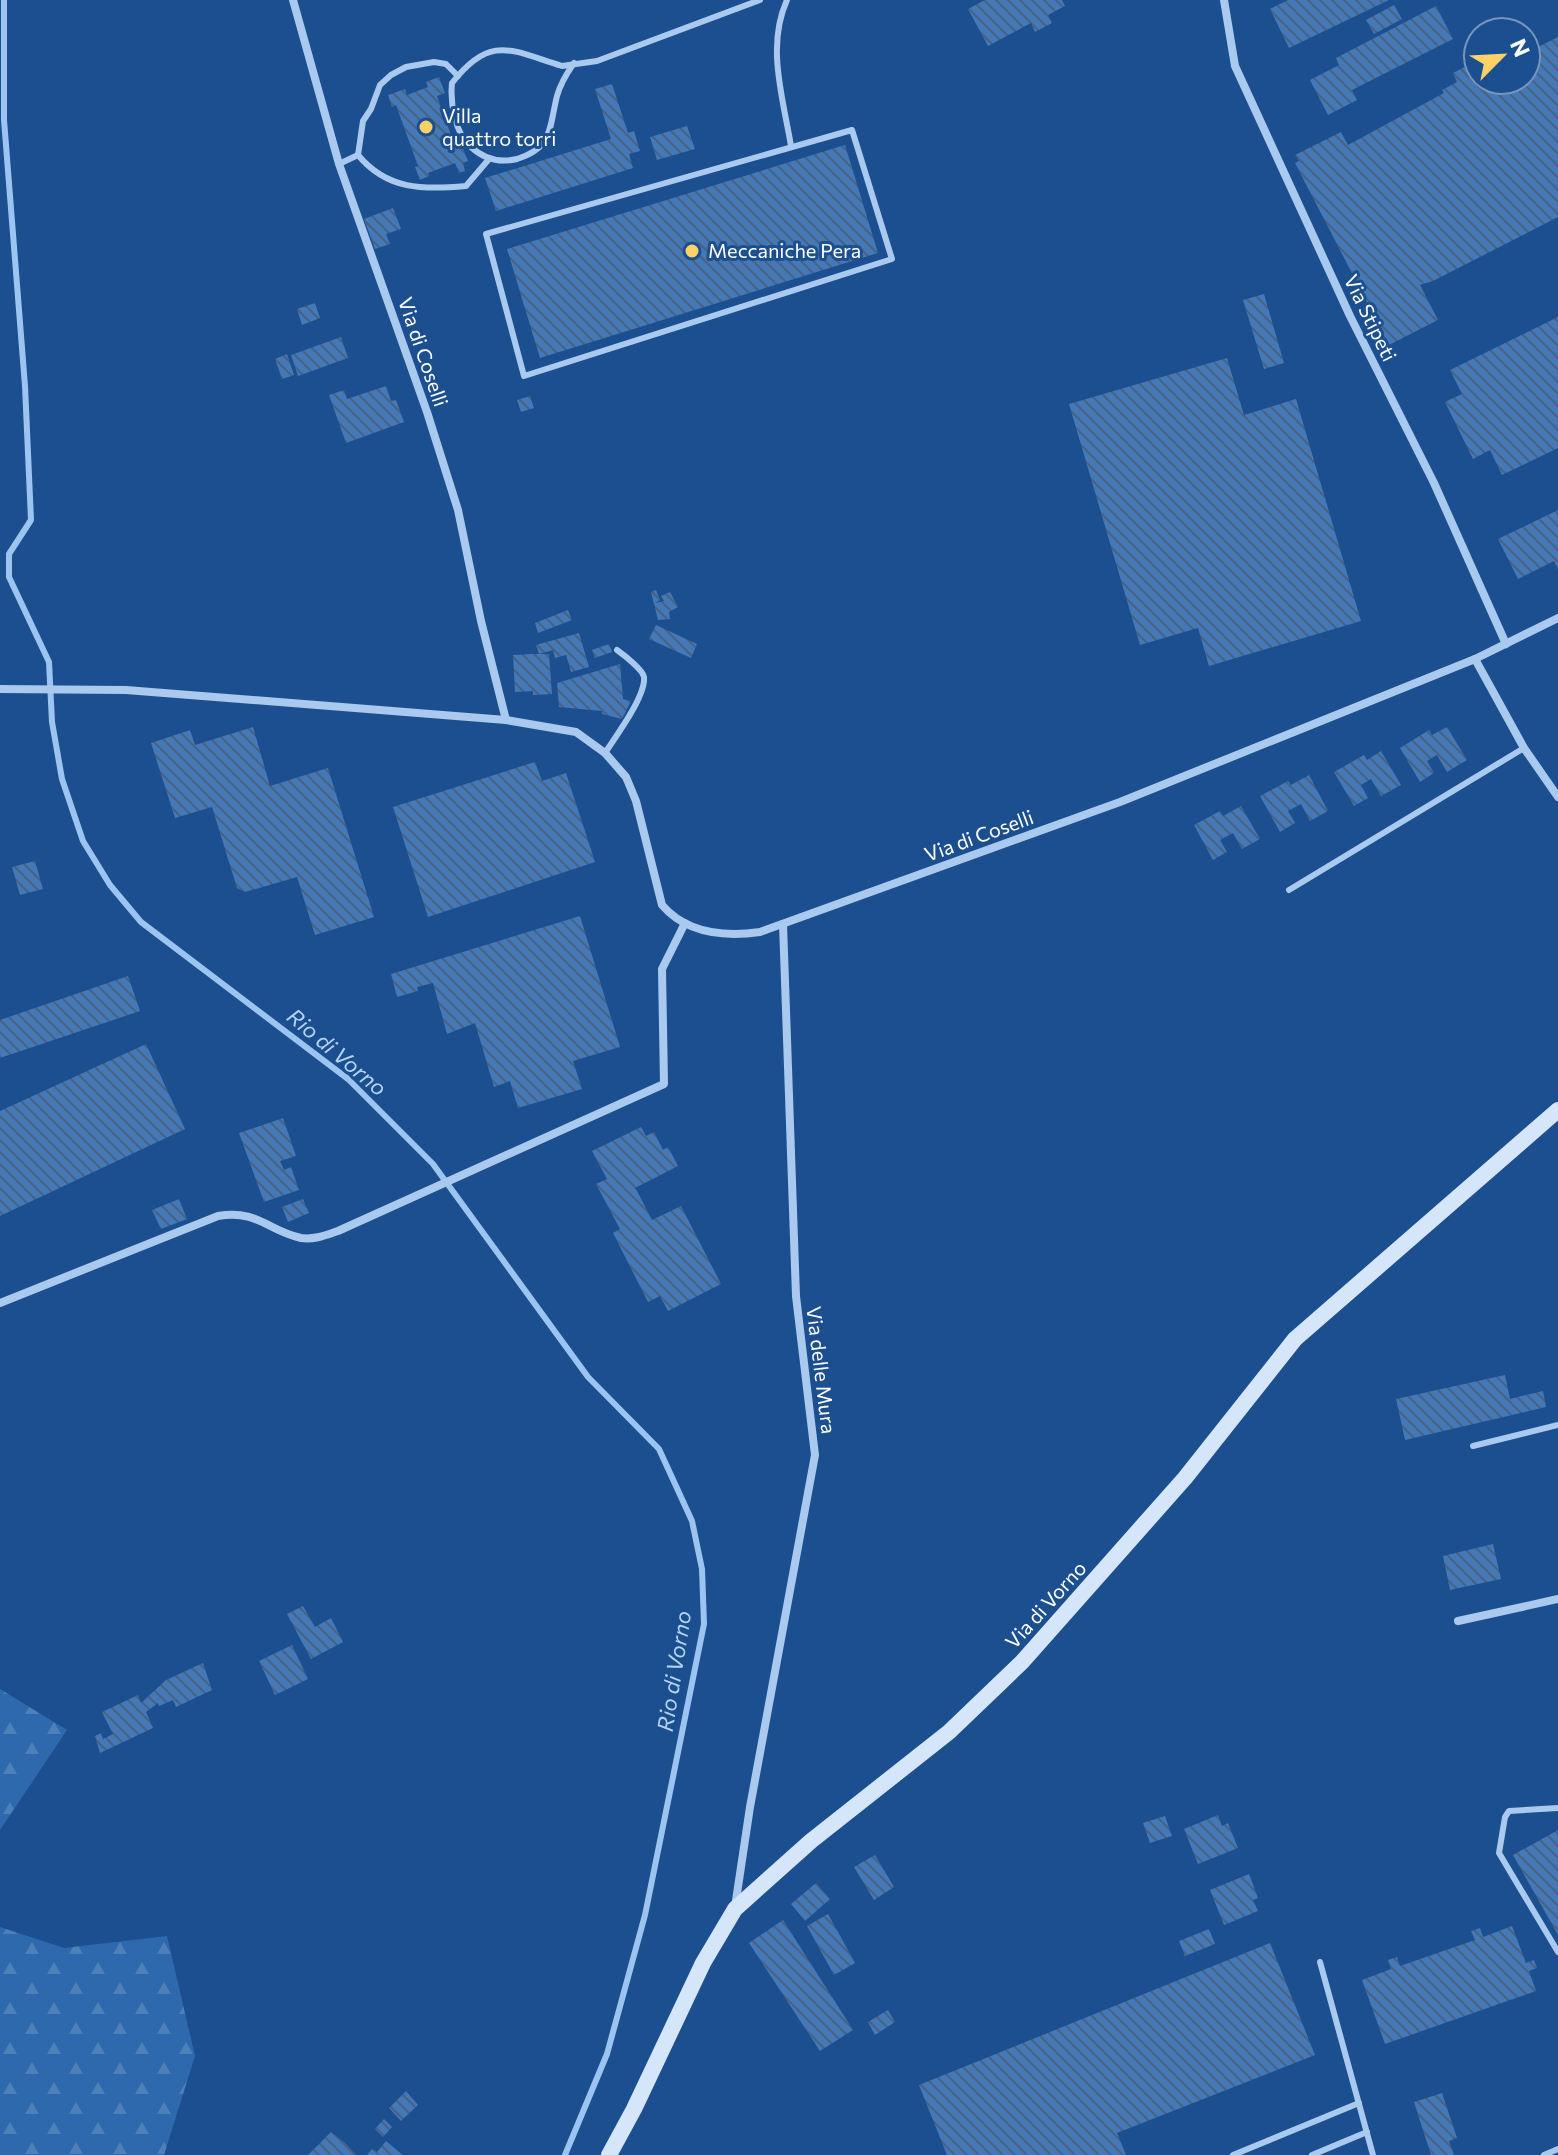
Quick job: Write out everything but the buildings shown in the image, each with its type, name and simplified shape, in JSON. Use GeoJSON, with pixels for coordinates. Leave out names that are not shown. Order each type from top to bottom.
{"type":"FeatureCollection","features":[{"type":"Feature","properties":{"kind":"street","name":"Via di Coselli"},"geometry":{"type":"LineString","coordinates":[[293,0],[339,164],[427,412],[458,510],[506,720]]}},
{"type":"Feature","properties":{"kind":"street","name":"Via Stipeti"},"geometry":{"type":"LineString","coordinates":[[1224,0],[1235,66],[1350,316],[1434,483],[1506,644]]}},
{"type":"Feature","properties":{"kind":"street","name":"Via di Coselli"},"geometry":{"type":"LineString","coordinates":[[685,923],[697,929],[731,936],[760,932],[783,924],[1120,802],[1475,659],[1558,618]]}},
{"type":"Feature","properties":{"kind":"street"},"geometry":{"type":"LineString","coordinates":[[1475,659],[1524,748],[1558,797]]}},
{"type":"Feature","properties":{"kind":"street"},"geometry":{"type":"LineString","coordinates":[[0,689],[76,688],[506,720],[576,732],[605,753],[626,777],[636,801],[662,905],[673,917],[685,923],[662,969],[664,1084],[338,1231],[316,1238],[300,1238],[252,1217],[235,1213],[218,1216],[0,1303]]}},
{"type":"Feature","properties":{"kind":"street","name":"Via delle Mura"},"geometry":{"type":"LineString","coordinates":[[735,1909],[750,1807],[815,1455],[796,1296],[783,924]]}},
{"type":"Feature","properties":{"kind":"street","name":"Via di Vorno"},"geometry":{"type":"LineString","coordinates":[[609,2155],[703,1963],[735,1909],[811,1841],[949,1732],[1022,1662],[1185,1478],[1295,1339],[1558,1110]]}},
{"type":"Feature","properties":{"kind":"street"},"geometry":{"type":"LineString","coordinates":[[1458,1621],[1558,1599]]}},
{"type":"Feature","properties":{"kind":"lane"},"geometry":{"type":"LineString","coordinates":[[574,63],[557,95],[549,132],[542,147],[532,155],[512,161],[489,159],[470,147],[457,125],[452,83],[487,53],[497,49],[520,51],[562,66],[574,63],[597,61],[760,0]]}},
{"type":"Feature","properties":{"kind":"lane"},"geometry":{"type":"LineString","coordinates":[[787,0],[778,19],[776,58],[791,146]]}},
{"type":"Feature","properties":{"kind":"lane"},"geometry":{"type":"LineString","coordinates":[[458,76],[446,64],[434,62],[406,67],[391,75],[380,85],[363,121],[358,155],[371,171],[409,187],[425,188],[466,186],[489,159]]}},
{"type":"Feature","properties":{"kind":"lane"},"geometry":{"type":"LineString","coordinates":[[852,130],[892,259],[524,376],[486,234],[791,146],[852,130]]}},
{"type":"Feature","properties":{"kind":"lane"},"geometry":{"type":"LineString","coordinates":[[339,164],[358,155]]}},
{"type":"Feature","properties":{"kind":"lane"},"geometry":{"type":"LineString","coordinates":[[605,753],[625,722],[644,677],[641,669],[617,650]]}},
{"type":"Feature","properties":{"kind":"lane"},"geometry":{"type":"LineString","coordinates":[[1289,890],[1524,748]]}},
{"type":"Feature","properties":{"kind":"lane"},"geometry":{"type":"LineString","coordinates":[[1473,1446],[1558,1425]]}},
{"type":"Feature","properties":{"kind":"lane"},"geometry":{"type":"LineString","coordinates":[[1558,1808],[1509,1811],[1505,1817],[1499,1853],[1558,1952]]}},
{"type":"Feature","properties":{"kind":"lane"},"geometry":{"type":"LineString","coordinates":[[1320,1962],[1373,2155]]}},
{"type":"Feature","properties":{"kind":"lane"},"geometry":{"type":"LineString","coordinates":[[1233,2155],[1359,2103]]}},
{"type":"Feature","properties":{"kind":"lane"},"geometry":{"type":"LineString","coordinates":[[1312,2155],[1367,2132]]}},
{"type":"Feature","properties":{"kind":"lane"},"geometry":{"type":"LineString","coordinates":[[1544,2155],[1555,2152]]}},
{"type":"Feature","properties":{"kind":"green space"},"geometry":{"type":"Polygon","coordinates":[[[0,1689],[67,1730],[0,1830],[0,1689]]]}},
{"type":"Feature","properties":{"kind":"green space"},"geometry":{"type":"Polygon","coordinates":[[[0,1927],[64,1948],[167,1936],[195,2056],[164,2155],[0,2155],[0,1927]]]}},
{"type":"Feature","properties":{"kind":"waterway","name":"Rio di Vorno"},"geometry":{"type":"LineString","coordinates":[[4,0],[4,120],[25,386],[31,520],[9,554],[9,577],[49,662],[52,722],[62,779],[83,841],[110,885],[141,922],[348,1079],[433,1164],[588,1377],[659,1449],[692,1521],[702,1569],[704,1624],[645,1915],[607,2054],[565,2155]]}},
{"type":"Feature","properties":{"kind":"place","name":"Villa quattro torri"},"geometry":{"type":"Point","coordinates":[426,127]}},
{"type":"Feature","properties":{"kind":"place","name":"Meccaniche Pera"},"geometry":{"type":"Point","coordinates":[692,251]}}]}
